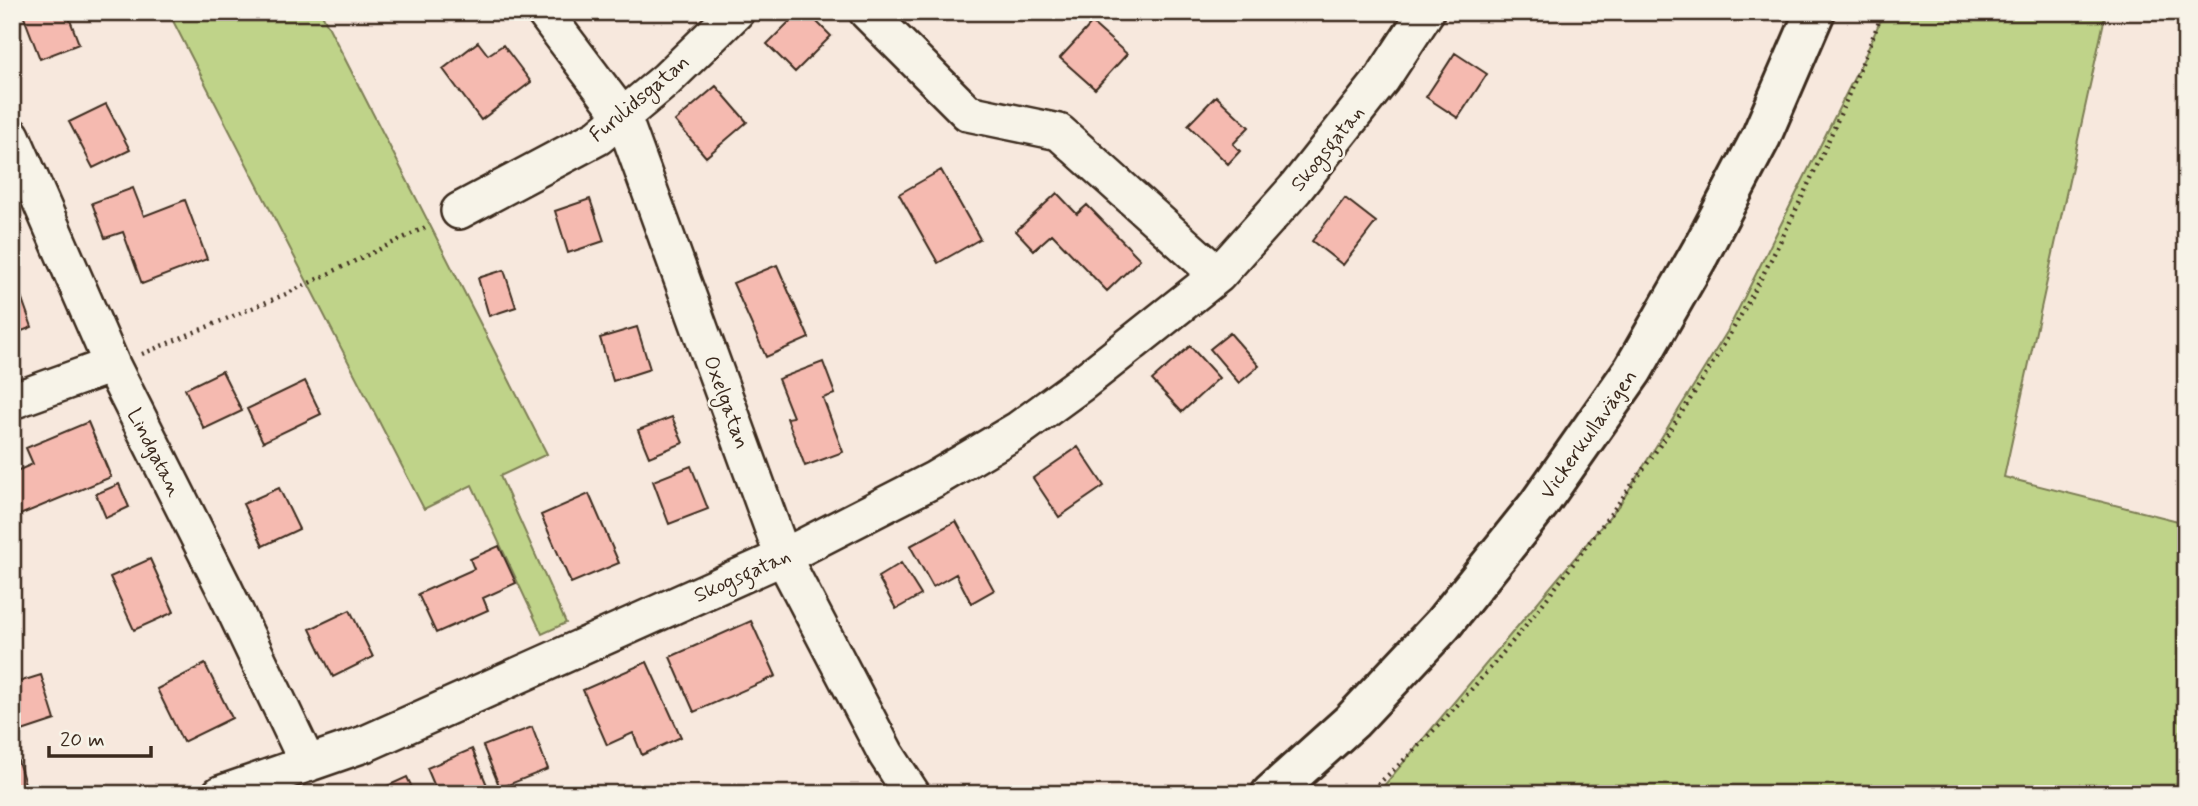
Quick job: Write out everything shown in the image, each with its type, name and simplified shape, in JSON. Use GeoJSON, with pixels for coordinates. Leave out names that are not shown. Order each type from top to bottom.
{"type":"FeatureCollection","features":[{"type":"Feature","properties":{"kind":"main road","name":"Vickerkullavägen"},"geometry":{"type":"LineString","coordinates":[[1271,794],[1352,721],[1443,624],[1539,504],[1633,370],[1700,253],[1761,137],[1815,12]]}},
{"type":"Feature","properties":{"kind":"street","name":"Oxelgatan"},"geometry":{"type":"LineString","coordinates":[[544,12],[623,117],[783,557],[886,754],[912,794]]}},
{"type":"Feature","properties":{"kind":"street","name":"Furulidsgatan"},"geometry":{"type":"LineString","coordinates":[[459,211],[598,137],[666,80],[736,12]]}},
{"type":"Feature","properties":{"kind":"street"},"geometry":{"type":"LineString","coordinates":[[867,12],[968,113],[1059,132],[1218,275]]}},
{"type":"Feature","properties":{"kind":"street","name":"Skogsgatan"},"geometry":{"type":"LineString","coordinates":[[220,794],[367,743],[783,557],[935,479],[1019,429],[1082,383],[1218,275],[1311,169],[1382,79],[1426,12]]}},
{"type":"Feature","properties":{"kind":"street","name":"Lindgatan"},"geometry":{"type":"LineString","coordinates":[[12,136],[112,366],[224,588],[308,764]]}},
{"type":"Feature","properties":{"kind":"street"},"geometry":{"type":"LineString","coordinates":[[12,401],[112,366]]}},
{"type":"Feature","properties":{"kind":"path"},"geometry":{"type":"LineString","coordinates":[[1367,794],[1440,723],[1516,638],[1648,462],[1690,400],[1781,240],[1824,153],[1884,12]]}},
{"type":"Feature","properties":{"kind":"path"},"geometry":{"type":"LineString","coordinates":[[112,366],[286,294],[459,211]]}},
{"type":"Feature","properties":{"kind":"green space"},"geometry":{"type":"Polygon","coordinates":[[[174,12],[321,12],[547,454],[500,476],[566,623],[542,634],[472,485],[424,509],[171,17],[174,12]]]}},
{"type":"Feature","properties":{"kind":"green space"},"geometry":{"type":"Polygon","coordinates":[[[1884,12],[2106,12],[2004,477],[2186,523],[2186,794],[1377,794],[1620,504],[1727,332],[1864,58],[1884,12]]]}},
{"type":"Feature","properties":{"kind":"building"},"geometry":{"type":"Polygon","coordinates":[[[22,12],[67,12],[79,44],[40,59],[22,12]]]}},
{"type":"Feature","properties":{"kind":"building"},"geometry":{"type":"Polygon","coordinates":[[[799,12],[807,12],[831,36],[795,72],[767,44],[799,12]]]}},
{"type":"Feature","properties":{"kind":"building"},"geometry":{"type":"Polygon","coordinates":[[[1092,23],[1127,54],[1095,89],[1060,58],[1092,23]]]}},
{"type":"Feature","properties":{"kind":"building"},"geometry":{"type":"Polygon","coordinates":[[[478,42],[488,55],[503,45],[531,82],[481,120],[443,69],[478,42]]]}},
{"type":"Feature","properties":{"kind":"building"},"geometry":{"type":"Polygon","coordinates":[[[1455,53],[1487,74],[1458,118],[1426,97],[1455,53]]]}},
{"type":"Feature","properties":{"kind":"building"},"geometry":{"type":"Polygon","coordinates":[[[716,86],[747,122],[706,157],[675,121],[716,86]]]}},
{"type":"Feature","properties":{"kind":"building"},"geometry":{"type":"Polygon","coordinates":[[[1216,96],[1249,127],[1233,144],[1240,151],[1228,164],[1188,125],[1216,96]]]}},
{"type":"Feature","properties":{"kind":"building"},"geometry":{"type":"Polygon","coordinates":[[[106,104],[130,150],[93,168],[69,122],[106,104]]]}},
{"type":"Feature","properties":{"kind":"building"},"geometry":{"type":"Polygon","coordinates":[[[941,170],[980,239],[938,263],[899,194],[941,170]]]}},
{"type":"Feature","properties":{"kind":"building"},"geometry":{"type":"Polygon","coordinates":[[[133,188],[144,216],[185,200],[207,259],[142,284],[123,232],[105,238],[92,203],[133,188]]]}},
{"type":"Feature","properties":{"kind":"building"},"geometry":{"type":"Polygon","coordinates":[[[1057,193],[1077,214],[1087,205],[1140,259],[1107,291],[1052,234],[1034,250],[1016,231],[1057,193]]]}},
{"type":"Feature","properties":{"kind":"building"},"geometry":{"type":"Polygon","coordinates":[[[1345,198],[1376,222],[1343,265],[1312,241],[1345,198]]]}},
{"type":"Feature","properties":{"kind":"building"},"geometry":{"type":"Polygon","coordinates":[[[590,199],[604,241],[568,253],[555,211],[590,199]]]}},
{"type":"Feature","properties":{"kind":"building"},"geometry":{"type":"Polygon","coordinates":[[[777,265],[809,338],[766,357],[733,283],[777,265]]]}},
{"type":"Feature","properties":{"kind":"building"},"geometry":{"type":"Polygon","coordinates":[[[504,270],[516,307],[489,316],[478,278],[504,270]]]}},
{"type":"Feature","properties":{"kind":"building"},"geometry":{"type":"Polygon","coordinates":[[[16,282],[32,327],[12,335],[12,283],[16,282]]]}},
{"type":"Feature","properties":{"kind":"building"},"geometry":{"type":"Polygon","coordinates":[[[637,327],[650,369],[613,381],[600,338],[637,327]]]}},
{"type":"Feature","properties":{"kind":"building"},"geometry":{"type":"Polygon","coordinates":[[[1230,333],[1259,366],[1239,383],[1210,349],[1230,333]]]}},
{"type":"Feature","properties":{"kind":"building"},"geometry":{"type":"Polygon","coordinates":[[[1190,346],[1219,378],[1182,412],[1152,380],[1190,346]]]}},
{"type":"Feature","properties":{"kind":"building"},"geometry":{"type":"Polygon","coordinates":[[[823,362],[835,394],[823,398],[843,452],[805,466],[787,418],[793,417],[778,379],[823,362]]]}},
{"type":"Feature","properties":{"kind":"building"},"geometry":{"type":"Polygon","coordinates":[[[222,371],[242,411],[204,429],[185,389],[222,371]]]}},
{"type":"Feature","properties":{"kind":"building"},"geometry":{"type":"Polygon","coordinates":[[[305,381],[321,414],[263,442],[247,409],[305,381]]]}},
{"type":"Feature","properties":{"kind":"building"},"geometry":{"type":"Polygon","coordinates":[[[672,417],[683,443],[649,457],[638,430],[672,417]]]}},
{"type":"Feature","properties":{"kind":"building"},"geometry":{"type":"Polygon","coordinates":[[[88,422],[111,477],[15,517],[12,510],[12,473],[33,464],[26,448],[88,422]]]}},
{"type":"Feature","properties":{"kind":"building"},"geometry":{"type":"Polygon","coordinates":[[[1078,447],[1104,486],[1059,517],[1033,478],[1078,447]]]}},
{"type":"Feature","properties":{"kind":"building"},"geometry":{"type":"Polygon","coordinates":[[[691,466],[708,509],[669,524],[653,481],[691,466]]]}},
{"type":"Feature","properties":{"kind":"building"},"geometry":{"type":"Polygon","coordinates":[[[119,484],[129,507],[106,518],[96,494],[119,484]]]}},
{"type":"Feature","properties":{"kind":"building"},"geometry":{"type":"Polygon","coordinates":[[[279,488],[299,529],[263,546],[243,504],[279,488]]]}},
{"type":"Feature","properties":{"kind":"building"},"geometry":{"type":"Polygon","coordinates":[[[589,494],[619,563],[571,583],[541,515],[589,494]]]}},
{"type":"Feature","properties":{"kind":"building"},"geometry":{"type":"Polygon","coordinates":[[[956,521],[994,590],[971,603],[956,574],[933,587],[910,546],[956,521]]]}},
{"type":"Feature","properties":{"kind":"building"},"geometry":{"type":"Polygon","coordinates":[[[499,546],[516,583],[483,598],[488,610],[436,633],[418,594],[474,569],[470,559],[499,546]]]}},
{"type":"Feature","properties":{"kind":"building"},"geometry":{"type":"Polygon","coordinates":[[[150,559],[174,612],[134,630],[110,577],[150,559]]]}},
{"type":"Feature","properties":{"kind":"building"},"geometry":{"type":"Polygon","coordinates":[[[901,563],[921,595],[896,609],[878,577],[901,563]]]}},
{"type":"Feature","properties":{"kind":"building"},"geometry":{"type":"Polygon","coordinates":[[[350,610],[373,657],[333,677],[310,629],[350,610]]]}},
{"type":"Feature","properties":{"kind":"building"},"geometry":{"type":"Polygon","coordinates":[[[751,621],[776,676],[694,712],[670,657],[751,621]]]}},
{"type":"Feature","properties":{"kind":"building"},"geometry":{"type":"Polygon","coordinates":[[[647,662],[681,737],[642,755],[633,733],[607,745],[583,690],[647,662]]]}},
{"type":"Feature","properties":{"kind":"building"},"geometry":{"type":"Polygon","coordinates":[[[205,664],[232,718],[183,742],[157,689],[205,664]]]}},
{"type":"Feature","properties":{"kind":"building"},"geometry":{"type":"Polygon","coordinates":[[[41,675],[55,720],[19,732],[12,712],[12,684],[41,675]]]}},
{"type":"Feature","properties":{"kind":"building"},"geometry":{"type":"Polygon","coordinates":[[[532,727],[548,769],[500,788],[483,746],[532,727]]]}},
{"type":"Feature","properties":{"kind":"building"},"geometry":{"type":"Polygon","coordinates":[[[12,742],[27,790],[14,794],[12,794],[12,742]]]}},
{"type":"Feature","properties":{"kind":"building"},"geometry":{"type":"Polygon","coordinates":[[[472,749],[489,790],[479,794],[438,794],[427,768],[472,749]]]}},
{"type":"Feature","properties":{"kind":"building"},"geometry":{"type":"Polygon","coordinates":[[[407,777],[415,794],[370,794],[407,777]]]}}]}
